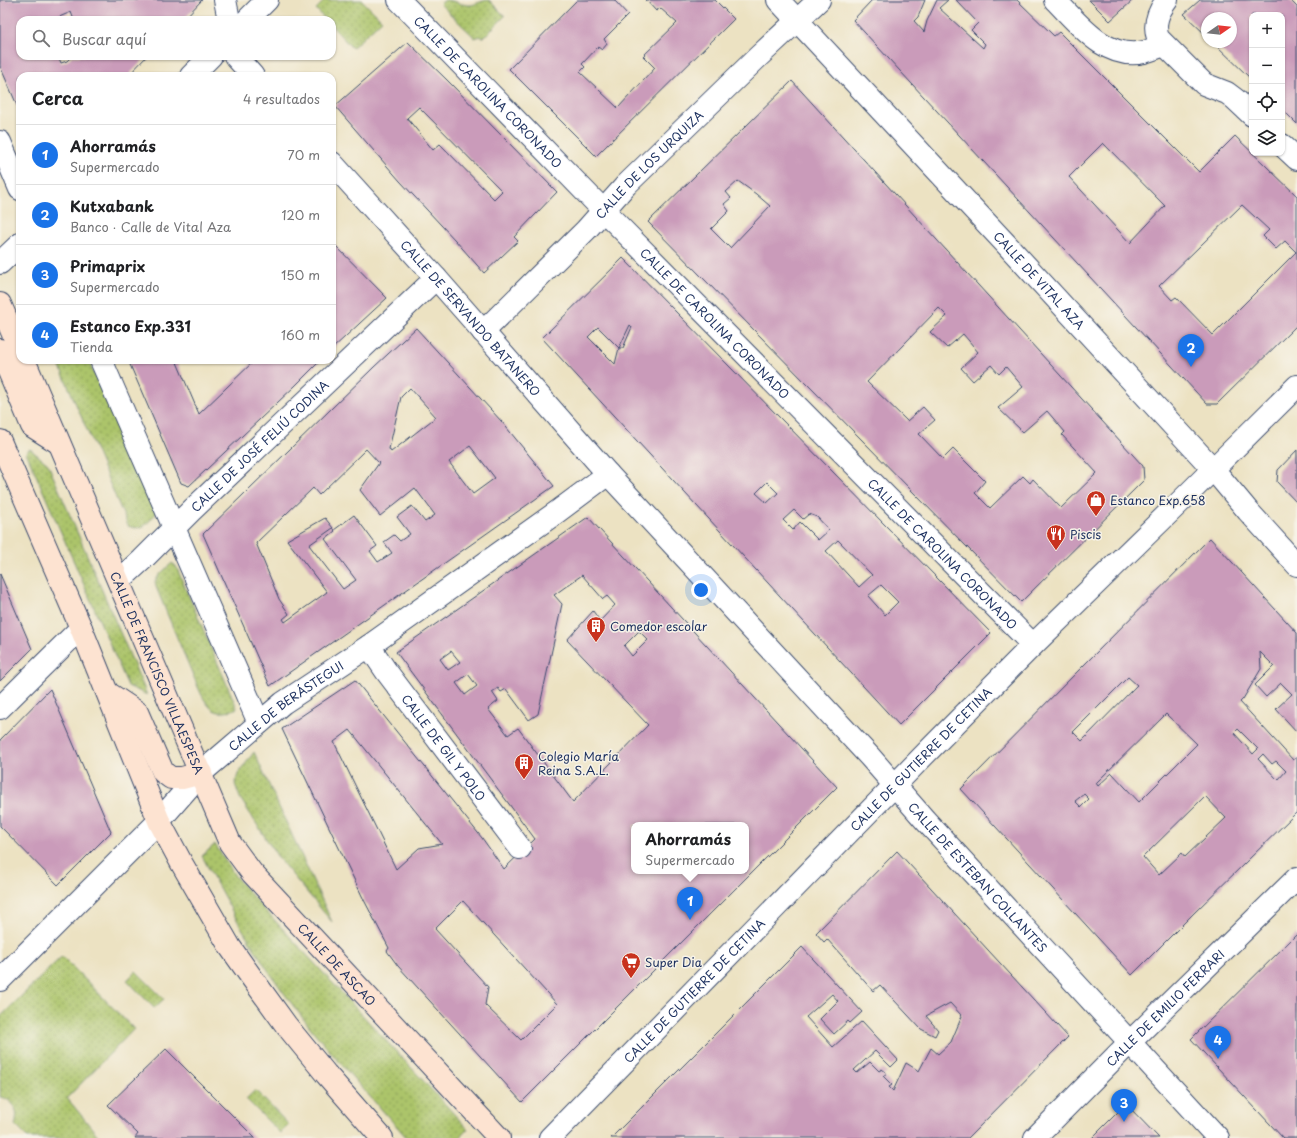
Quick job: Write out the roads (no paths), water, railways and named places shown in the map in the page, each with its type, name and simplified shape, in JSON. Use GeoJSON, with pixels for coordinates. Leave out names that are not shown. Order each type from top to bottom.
{"type":"FeatureCollection","features":[{"type":"Feature","properties":{"kind":"street"},"geometry":{"type":"LineString","coordinates":[[225,0],[228,16]]}},
{"type":"Feature","properties":{"kind":"street"},"geometry":{"type":"LineString","coordinates":[[251,16],[267,0]]}},
{"type":"Feature","properties":{"kind":"street","name":"CALLE DE CAROLINA CORONADO"},"geometry":{"type":"LineString","coordinates":[[399,0],[603,210],[1033,645]]}},
{"type":"Feature","properties":{"kind":"street","name":"CALLE DE VITAL AZA"},"geometry":{"type":"LineString","coordinates":[[778,0],[1213,469],[1248,511],[1297,565]]}},
{"type":"Feature","properties":{"kind":"street","name":"CALLE DE LOS URQUIZA"},"geometry":{"type":"LineString","coordinates":[[483,332],[577,239],[626,185],[819,0]]}},
{"type":"Feature","properties":{"kind":"street"},"geometry":{"type":"LineString","coordinates":[[1055,0],[1096,40],[1106,47],[1129,53],[1143,52],[1164,45]]}},
{"type":"Feature","properties":{"kind":"street"},"geometry":{"type":"LineString","coordinates":[[1167,0],[1156,20],[1155,30],[1158,38],[1204,84],[1227,93],[1235,98],[1249,112]]}},
{"type":"Feature","properties":{"kind":"street"},"geometry":{"type":"LineString","coordinates":[[195,72],[207,60]]}},
{"type":"Feature","properties":{"kind":"street"},"geometry":{"type":"LineString","coordinates":[[239,60],[249,72]]}},
{"type":"Feature","properties":{"kind":"street"},"geometry":{"type":"LineString","coordinates":[[0,142],[16,180]]}},
{"type":"Feature","properties":{"kind":"street"},"geometry":{"type":"LineString","coordinates":[[1285,148],[1297,159]]}},
{"type":"Feature","properties":{"kind":"street","name":"CALLE DE SERVANDO BATANERO"},"geometry":{"type":"LineString","coordinates":[[336,167],[436,278],[608,474]]}},
{"type":"Feature","properties":{"kind":"street"},"geometry":{"type":"LineString","coordinates":[[0,263],[16,248]]}},
{"type":"Feature","properties":{"kind":"street","name":"CALLE DE JOSÉ FELIÚ CODINA"},"geometry":{"type":"LineString","coordinates":[[119,581],[436,278]]}},
{"type":"Feature","properties":{"kind":"street"},"geometry":{"type":"LineString","coordinates":[[0,304],[16,341]]}},
{"type":"Feature","properties":{"kind":"street"},"geometry":{"type":"LineString","coordinates":[[0,350],[32,426],[59,443]]}},
{"type":"Feature","properties":{"kind":"street","name":"CALLE DE FRANCISCO VILLAESPESA"},"geometry":{"type":"LineString","coordinates":[[26,364],[201,773],[182,778],[171,778],[163,772],[137,712],[108,693]]}},
{"type":"Feature","properties":{"kind":"street"},"geometry":{"type":"LineString","coordinates":[[103,364],[259,723]]}},
{"type":"Feature","properties":{"kind":"street","name":"CALLE DE GUTIERRE DE CETINA"},"geometry":{"type":"LineString","coordinates":[[550,1138],[1033,645],[1297,386]]}},
{"type":"Feature","properties":{"kind":"street"},"geometry":{"type":"LineString","coordinates":[[0,441],[81,628],[159,822],[182,864],[230,947],[286,1025],[326,1074],[382,1138]]}},
{"type":"Feature","properties":{"kind":"street","name":"CALLE DE BERÁSTEGUI"},"geometry":{"type":"LineString","coordinates":[[0,980],[159,822],[201,773],[283,703],[369,646],[608,474]]}},
{"type":"Feature","properties":{"kind":"street","name":"CALLE DE ESTEBAN COLLANTES"},"geometry":{"type":"LineString","coordinates":[[608,474],[870,757],[1218,1138]]}},
{"type":"Feature","properties":{"kind":"street"},"geometry":{"type":"LineString","coordinates":[[0,708],[81,628]]}},
{"type":"Feature","properties":{"kind":"street","name":"CALLE DE GIL Y POLO"},"geometry":{"type":"LineString","coordinates":[[369,646],[386,671],[520,848]]}},
{"type":"Feature","properties":{"kind":"street","name":"CALLE DE ASCAO"},"geometry":{"type":"LineString","coordinates":[[201,773],[230,843],[252,873],[499,1138]]}},
{"type":"Feature","properties":{"kind":"street","name":"CALLE DE EMILIO FERRARI"},"geometry":{"type":"LineString","coordinates":[[1035,1138],[1130,1042],[1297,878]]}},
{"type":"Feature","properties":{"kind":"place","name":"Kutxabank"},"geometry":{"type":"Point","coordinates":[1191,367]}},
{"type":"Feature","properties":{"kind":"place","name":"Estanco Exp.658"},"geometry":{"type":"Point","coordinates":[1096,517]}},
{"type":"Feature","properties":{"kind":"place","name":"Piscis"},"geometry":{"type":"Point","coordinates":[1056,551]}},
{"type":"Feature","properties":{"kind":"place","name":"Comedor escolar"},"geometry":{"type":"Point","coordinates":[596,643]}},
{"type":"Feature","properties":{"kind":"place","name":"Colegio María Reina S.A.L."},"geometry":{"type":"Point","coordinates":[524,780]}},
{"type":"Feature","properties":{"kind":"place","name":"Ahorramás"},"geometry":{"type":"Point","coordinates":[690,920]}},
{"type":"Feature","properties":{"kind":"place","name":"Super Dia"},"geometry":{"type":"Point","coordinates":[631,979]}},
{"type":"Feature","properties":{"kind":"place","name":"Estanco Exp.331"},"geometry":{"type":"Point","coordinates":[1218,1059]}},
{"type":"Feature","properties":{"kind":"place","name":"Primaprix"},"geometry":{"type":"Point","coordinates":[1124,1122]}}]}
